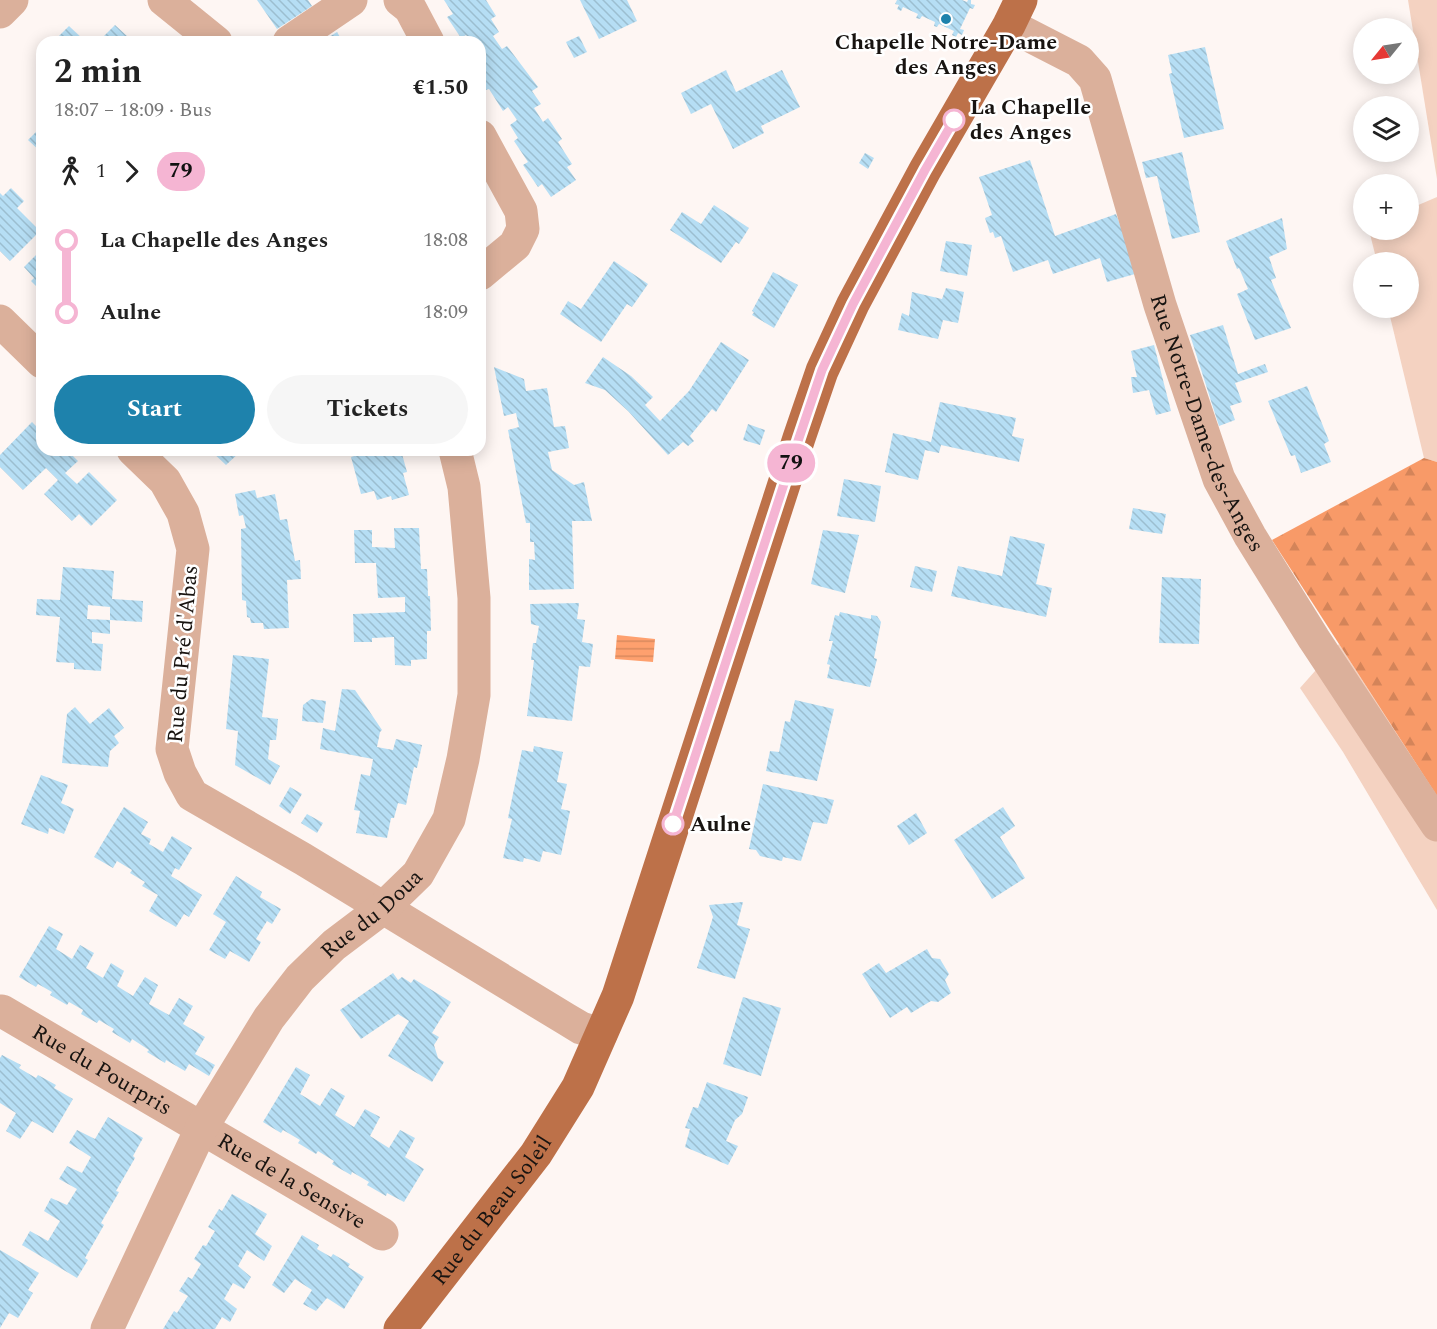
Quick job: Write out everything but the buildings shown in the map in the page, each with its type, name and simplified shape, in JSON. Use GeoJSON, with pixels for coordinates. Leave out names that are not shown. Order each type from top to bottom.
{"type":"FeatureCollection","features":[{"type":"Feature","properties":{"kind":"main road","name":"Rue du Beau Soleil"},"geometry":{"type":"LineString","coordinates":[[400,1329],[536,1154],[578,1087],[618,996],[822,370],[853,304],[925,170],[1015,13]]}},
{"type":"Feature","properties":{"kind":"street"},"geometry":{"type":"LineString","coordinates":[[0,12],[12,0]]}},
{"type":"Feature","properties":{"kind":"street"},"geometry":{"type":"LineString","coordinates":[[164,0],[209,36]]}},
{"type":"Feature","properties":{"kind":"street"},"geometry":{"type":"LineString","coordinates":[[298,36],[351,0]]}},
{"type":"Feature","properties":{"kind":"street"},"geometry":{"type":"LineString","coordinates":[[400,0],[410,8],[425,36]]}},
{"type":"Feature","properties":{"kind":"street","name":"Rue Notre-Dame-des-Anges"},"geometry":{"type":"LineString","coordinates":[[1015,13],[1079,60],[1095,79],[1160,305],[1219,479],[1250,536],[1314,639],[1437,825]]}},
{"type":"Feature","properties":{"kind":"street"},"geometry":{"type":"LineString","coordinates":[[486,147],[521,211],[523,229],[515,245],[486,269]]}},
{"type":"Feature","properties":{"kind":"street"},"geometry":{"type":"LineString","coordinates":[[0,321],[36,356]]}},
{"type":"Feature","properties":{"kind":"street","name":"Rue du Pré d'Abas"},"geometry":{"type":"LineString","coordinates":[[139,456],[165,482],[183,513],[193,549],[172,749],[180,773],[192,795],[573,1024],[601,1034]]}},
{"type":"Feature","properties":{"kind":"street","name":"Rue du Doua"},"geometry":{"type":"LineString","coordinates":[[107,1329],[201,1129],[269,1018],[300,978],[334,945],[383,908],[418,874],[449,819],[464,759],[474,695],[474,598],[464,488],[456,456]]}},
{"type":"Feature","properties":{"kind":"street","name":"Rue du Pourpris"},"geometry":{"type":"LineString","coordinates":[[2,1011],[201,1129]]}},
{"type":"Feature","properties":{"kind":"street","name":"Rue de la Sensive"},"geometry":{"type":"LineString","coordinates":[[201,1129],[382,1234]]}},
{"type":"Feature","properties":{"kind":"shaded area"},"geometry":{"type":"Polygon","coordinates":[[[1408,0],[1437,0],[1437,179],[1419,68],[1419,18],[1411,18],[1408,0]]]}},
{"type":"Feature","properties":{"kind":"shaded area"},"geometry":{"type":"Polygon","coordinates":[[[1437,197],[1437,462],[1424,458],[1390,318],[1419,318],[1419,252],[1374,252],[1372,240],[1419,240],[1419,205],[1437,197]]]}},
{"type":"Feature","properties":{"kind":"shaded area"},"geometry":{"type":"Polygon","coordinates":[[[617,635],[655,639],[653,662],[615,659],[617,635]]]}},
{"type":"Feature","properties":{"kind":"shaded area"},"geometry":{"type":"Polygon","coordinates":[[[1339,644],[1437,796],[1437,910],[1343,752],[1300,688],[1339,644]]]}},
{"type":"Feature","properties":{"kind":"green space"},"geometry":{"type":"Polygon","coordinates":[[[1424,458],[1437,462],[1437,796],[1272,540],[1424,458]]]}},
{"type":"Feature","properties":{"kind":"bus line","name":"79"},"geometry":{"type":"LineString","coordinates":[[673,824],[822,370],[853,304],[954,120]]}},
{"type":"Feature","properties":{"kind":"place","name":"Chapelle Notre-Dame des Anges"},"geometry":{"type":"Point","coordinates":[946,19]}},
{"type":"Feature","properties":{"kind":"place","name":"La Chapelle des Anges"},"geometry":{"type":"Point","coordinates":[954,120]}},
{"type":"Feature","properties":{"kind":"place","name":"Aulne"},"geometry":{"type":"Point","coordinates":[673,824]}}]}
